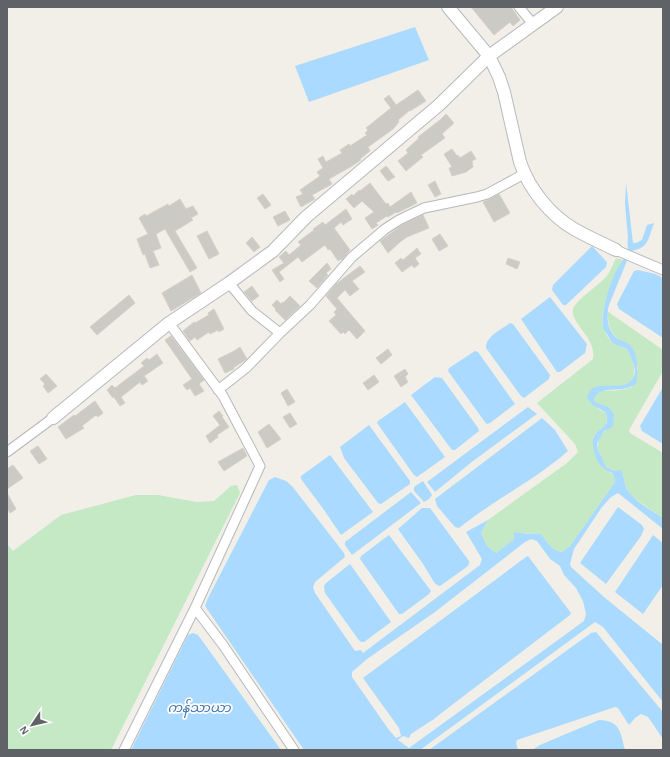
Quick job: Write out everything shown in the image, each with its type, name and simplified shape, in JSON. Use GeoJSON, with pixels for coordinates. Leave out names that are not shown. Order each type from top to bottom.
{"type":"FeatureCollection","features":[{"type":"Feature","properties":{"kind":"street"},"geometry":{"type":"LineString","coordinates":[[448,7],[489,56],[504,92],[524,174],[544,204],[573,229],[616,250],[663,270]]}},
{"type":"Feature","properties":{"kind":"street"},"geometry":{"type":"LineString","coordinates":[[520,7],[533,24]]}},
{"type":"Feature","properties":{"kind":"street"},"geometry":{"type":"LineString","coordinates":[[7,452],[53,418],[169,323],[229,283],[273,251],[306,216],[439,105],[489,56],[557,7]]}},
{"type":"Feature","properties":{"kind":"street"},"geometry":{"type":"LineString","coordinates":[[218,390],[246,368],[280,332],[310,305],[352,258],[384,229],[424,208],[477,198],[524,174]]}},
{"type":"Feature","properties":{"kind":"street"},"geometry":{"type":"LineString","coordinates":[[229,283],[252,311],[280,332]]}},
{"type":"Feature","properties":{"kind":"street"},"geometry":{"type":"LineString","coordinates":[[124,750],[195,608],[260,466],[218,390],[169,323]]}},
{"type":"Feature","properties":{"kind":"street"},"geometry":{"type":"LineString","coordinates":[[195,608],[223,646],[294,750]]}},
{"type":"Feature","properties":{"kind":"green space"},"geometry":{"type":"Polygon","coordinates":[[[616,258],[623,260],[608,294],[602,323],[610,340],[623,347],[632,357],[634,367],[633,376],[632,380],[626,385],[598,387],[588,394],[598,409],[606,413],[606,424],[593,437],[604,469],[612,474],[615,482],[570,546],[562,552],[552,548],[541,534],[514,532],[514,539],[496,553],[487,546],[481,533],[488,520],[567,463],[578,452],[575,444],[537,403],[593,359],[591,344],[575,320],[573,309],[578,301],[606,277],[616,258]]]}},
{"type":"Feature","properties":{"kind":"green space"},"geometry":{"type":"Polygon","coordinates":[[[607,311],[663,350],[663,371],[629,430],[630,433],[663,453],[663,518],[631,496],[627,490],[623,474],[606,467],[598,449],[601,436],[606,430],[611,428],[610,409],[595,402],[594,399],[596,395],[602,391],[621,390],[632,387],[638,368],[630,345],[618,339],[611,330],[607,311]]]}},
{"type":"Feature","properties":{"kind":"green space"},"geometry":{"type":"Polygon","coordinates":[[[237,485],[240,493],[111,750],[7,750],[7,544],[13,551],[61,515],[136,495],[158,495],[196,502],[214,501],[231,486],[237,485]]]}},
{"type":"Feature","properties":{"kind":"water"},"geometry":{"type":"Polygon","coordinates":[[[415,27],[429,60],[309,102],[295,66],[415,27]]]}},
{"type":"Feature","properties":{"kind":"water"},"geometry":{"type":"Polygon","coordinates":[[[626,183],[633,243],[642,240],[647,225],[654,223],[645,245],[637,250],[631,251],[608,309],[608,324],[614,336],[626,342],[633,349],[637,364],[637,379],[636,384],[630,387],[602,391],[597,394],[594,399],[595,402],[610,408],[614,415],[613,425],[611,428],[604,431],[597,444],[598,450],[606,467],[615,471],[621,470],[628,491],[639,502],[663,518],[663,529],[618,493],[611,497],[602,507],[574,549],[570,564],[571,567],[604,597],[663,645],[663,702],[603,627],[595,622],[420,750],[304,750],[205,606],[269,480],[275,477],[286,481],[292,486],[344,553],[345,557],[315,582],[313,587],[315,593],[355,651],[361,650],[363,653],[480,565],[482,559],[466,532],[488,520],[481,533],[487,546],[496,553],[514,539],[514,532],[541,534],[552,548],[562,552],[570,546],[615,482],[612,473],[604,469],[598,462],[593,447],[593,439],[595,435],[606,423],[606,413],[594,406],[587,398],[590,391],[596,387],[619,386],[626,384],[632,380],[635,372],[634,364],[628,351],[612,342],[604,330],[602,321],[610,287],[628,250],[625,204],[626,183]],[[531,539],[525,542],[435,612],[367,659],[352,672],[352,677],[396,738],[401,736],[399,728],[363,678],[526,557],[528,556],[571,613],[434,719],[411,734],[409,738],[403,736],[398,740],[409,748],[584,621],[586,614],[583,601],[576,588],[564,575],[560,566],[550,559],[537,541],[531,539]]]}},
{"type":"Feature","properties":{"kind":"water"},"geometry":{"type":"Polygon","coordinates":[[[592,246],[606,261],[606,267],[566,305],[563,305],[552,290],[553,285],[592,246]]]}},
{"type":"Feature","properties":{"kind":"water"},"geometry":{"type":"Polygon","coordinates":[[[638,270],[655,274],[663,278],[663,338],[619,309],[617,304],[634,271],[638,270]]]}},
{"type":"Feature","properties":{"kind":"water"},"geometry":{"type":"Polygon","coordinates":[[[550,297],[587,344],[585,353],[560,372],[557,372],[521,319],[550,297]]]}},
{"type":"Feature","properties":{"kind":"water"},"geometry":{"type":"Polygon","coordinates":[[[510,323],[513,324],[550,375],[549,379],[524,398],[486,348],[488,340],[510,323]]]}},
{"type":"Feature","properties":{"kind":"water"},"geometry":{"type":"Polygon","coordinates":[[[475,351],[478,352],[515,404],[487,424],[448,371],[449,368],[475,351]]]}},
{"type":"Feature","properties":{"kind":"water"},"geometry":{"type":"Polygon","coordinates":[[[435,377],[442,378],[479,431],[455,450],[452,450],[411,395],[435,377]]]}},
{"type":"Feature","properties":{"kind":"water"},"geometry":{"type":"Polygon","coordinates":[[[663,387],[663,444],[642,431],[640,426],[663,387]]]}},
{"type":"Feature","properties":{"kind":"water"},"geometry":{"type":"Polygon","coordinates":[[[405,402],[445,457],[417,477],[414,475],[377,423],[405,402]]]}},
{"type":"Feature","properties":{"kind":"water"},"geometry":{"type":"Polygon","coordinates":[[[528,407],[537,414],[473,461],[435,492],[427,482],[528,407]]]}},
{"type":"Feature","properties":{"kind":"water"},"geometry":{"type":"Polygon","coordinates":[[[542,418],[555,430],[568,451],[542,471],[486,508],[459,528],[455,527],[437,506],[435,499],[542,418]]]}},
{"type":"Feature","properties":{"kind":"water"},"geometry":{"type":"Polygon","coordinates":[[[369,425],[410,481],[410,484],[381,504],[378,503],[344,458],[340,447],[369,425]]]}},
{"type":"Feature","properties":{"kind":"water"},"geometry":{"type":"Polygon","coordinates":[[[330,455],[373,512],[341,535],[301,479],[301,476],[330,455]]]}},
{"type":"Feature","properties":{"kind":"water"},"geometry":{"type":"Polygon","coordinates":[[[423,481],[432,495],[424,502],[414,491],[414,487],[423,481]]]}},
{"type":"Feature","properties":{"kind":"water"},"geometry":{"type":"Polygon","coordinates":[[[411,492],[421,503],[352,555],[345,545],[345,542],[411,492]]]}},
{"type":"Feature","properties":{"kind":"water"},"geometry":{"type":"Polygon","coordinates":[[[618,507],[642,525],[644,529],[641,536],[606,584],[580,563],[618,507]]]}},
{"type":"Feature","properties":{"kind":"water"},"geometry":{"type":"Polygon","coordinates":[[[422,508],[430,508],[469,561],[468,566],[440,586],[434,582],[398,529],[422,508]]]}},
{"type":"Feature","properties":{"kind":"water"},"geometry":{"type":"Polygon","coordinates":[[[389,535],[431,591],[402,614],[399,614],[360,559],[361,556],[389,535]]]}},
{"type":"Feature","properties":{"kind":"water"},"geometry":{"type":"Polygon","coordinates":[[[653,535],[663,543],[663,585],[643,614],[615,592],[653,535]]]}},
{"type":"Feature","properties":{"kind":"water"},"geometry":{"type":"Polygon","coordinates":[[[350,564],[391,622],[364,642],[361,642],[358,639],[325,593],[324,586],[326,583],[350,564]]]}},
{"type":"Feature","properties":{"kind":"water"},"geometry":{"type":"Polygon","coordinates":[[[596,632],[663,712],[663,739],[648,717],[641,714],[629,725],[618,708],[615,707],[517,740],[516,743],[518,750],[429,750],[591,633],[596,632]]]}},
{"type":"Feature","properties":{"kind":"water","name":"ကန်သာယာ"},"geometry":{"type":"Polygon","coordinates":[[[193,633],[198,635],[281,750],[131,750],[188,635],[193,633]]]}},
{"type":"Feature","properties":{"kind":"water"},"geometry":{"type":"Polygon","coordinates":[[[599,720],[616,725],[625,750],[532,750],[540,745],[599,720]]]}},
{"type":"Feature","properties":{"kind":"building"},"geometry":{"type":"Polygon","coordinates":[[[471,7],[511,7],[520,20],[513,26],[510,22],[494,35],[471,7]]]}},
{"type":"Feature","properties":{"kind":"building"},"geometry":{"type":"Polygon","coordinates":[[[418,90],[426,101],[410,110],[398,120],[399,122],[393,129],[368,147],[370,151],[360,159],[361,160],[329,179],[332,184],[312,195],[315,199],[301,207],[296,197],[303,194],[300,190],[320,176],[317,172],[323,168],[318,159],[323,156],[326,162],[342,153],[340,150],[349,144],[350,146],[367,135],[365,133],[368,130],[366,128],[391,108],[384,99],[389,95],[396,105],[418,90]]]}},
{"type":"Feature","properties":{"kind":"building"},"geometry":{"type":"Polygon","coordinates":[[[446,114],[454,123],[442,134],[445,138],[421,155],[423,157],[406,171],[398,161],[408,153],[406,150],[419,138],[418,137],[446,114]]]}},
{"type":"Feature","properties":{"kind":"building"},"geometry":{"type":"Polygon","coordinates":[[[452,149],[460,158],[471,151],[476,159],[472,161],[473,167],[466,172],[452,176],[449,168],[452,167],[444,154],[452,149]]]}},
{"type":"Feature","properties":{"kind":"building"},"geometry":{"type":"Polygon","coordinates":[[[386,166],[395,177],[388,181],[380,171],[386,166]]]}},
{"type":"Feature","properties":{"kind":"building"},"geometry":{"type":"Polygon","coordinates":[[[435,181],[441,194],[435,197],[428,185],[435,181]]]}},
{"type":"Feature","properties":{"kind":"building"},"geometry":{"type":"Polygon","coordinates":[[[370,183],[390,207],[411,192],[417,203],[388,217],[387,216],[376,223],[378,225],[372,229],[365,218],[374,212],[362,201],[354,208],[346,199],[352,194],[353,196],[370,183]]]}},
{"type":"Feature","properties":{"kind":"building"},"geometry":{"type":"Polygon","coordinates":[[[263,194],[271,205],[265,209],[257,198],[263,194]]]}},
{"type":"Feature","properties":{"kind":"building"},"geometry":{"type":"Polygon","coordinates":[[[499,194],[510,213],[494,222],[483,202],[499,194]]]}},
{"type":"Feature","properties":{"kind":"building"},"geometry":{"type":"Polygon","coordinates":[[[180,199],[186,209],[193,206],[198,214],[191,218],[193,220],[175,231],[197,268],[190,272],[165,229],[156,234],[161,248],[153,251],[159,265],[150,268],[137,239],[148,234],[139,218],[145,214],[146,216],[168,204],[169,206],[180,199]]]}},
{"type":"Feature","properties":{"kind":"building"},"geometry":{"type":"Polygon","coordinates":[[[346,209],[352,219],[343,225],[341,222],[334,228],[350,250],[342,260],[341,259],[338,261],[330,249],[328,250],[325,245],[302,262],[298,257],[279,272],[284,279],[280,282],[272,270],[284,263],[279,257],[286,251],[289,255],[301,245],[298,242],[314,230],[313,229],[323,222],[325,225],[346,209]]]}},
{"type":"Feature","properties":{"kind":"building"},"geometry":{"type":"Polygon","coordinates":[[[285,211],[290,220],[278,226],[273,217],[285,211]]]}},
{"type":"Feature","properties":{"kind":"building"},"geometry":{"type":"Polygon","coordinates":[[[423,215],[429,228],[407,237],[388,253],[380,241],[402,225],[423,215]]]}},
{"type":"Feature","properties":{"kind":"building"},"geometry":{"type":"Polygon","coordinates":[[[207,231],[219,254],[209,259],[197,236],[207,231]]]}},
{"type":"Feature","properties":{"kind":"building"},"geometry":{"type":"Polygon","coordinates":[[[440,234],[448,246],[439,251],[432,239],[440,234]]]}},
{"type":"Feature","properties":{"kind":"building"},"geometry":{"type":"Polygon","coordinates":[[[252,237],[260,247],[254,252],[246,243],[252,237]]]}},
{"type":"Feature","properties":{"kind":"building"},"geometry":{"type":"Polygon","coordinates":[[[417,248],[421,254],[415,258],[419,264],[414,268],[412,265],[402,272],[395,263],[401,258],[403,260],[417,248]]]}},
{"type":"Feature","properties":{"kind":"building"},"geometry":{"type":"Polygon","coordinates":[[[508,258],[520,262],[517,269],[506,264],[508,258]]]}},
{"type":"Feature","properties":{"kind":"building"},"geometry":{"type":"Polygon","coordinates":[[[327,263],[331,269],[326,273],[328,275],[317,288],[309,281],[327,263]]]}},
{"type":"Feature","properties":{"kind":"building"},"geometry":{"type":"Polygon","coordinates":[[[360,266],[365,272],[352,281],[359,289],[350,296],[345,290],[337,298],[365,331],[357,339],[349,330],[345,334],[343,332],[341,334],[329,321],[336,315],[334,312],[337,309],[326,296],[336,284],[360,266]]]}},
{"type":"Feature","properties":{"kind":"building"},"geometry":{"type":"Polygon","coordinates":[[[192,275],[201,293],[171,311],[162,293],[192,275]]]}},
{"type":"Feature","properties":{"kind":"building"},"geometry":{"type":"Polygon","coordinates":[[[252,286],[259,296],[252,301],[244,292],[252,286]]]}},
{"type":"Feature","properties":{"kind":"building"},"geometry":{"type":"Polygon","coordinates":[[[129,295],[135,303],[97,335],[90,327],[129,295]]]}},
{"type":"Feature","properties":{"kind":"building"},"geometry":{"type":"Polygon","coordinates":[[[290,296],[300,306],[285,320],[272,305],[277,300],[281,304],[282,302],[283,303],[290,296]]]}},
{"type":"Feature","properties":{"kind":"building"},"geometry":{"type":"Polygon","coordinates":[[[214,309],[224,329],[210,334],[209,332],[197,340],[195,337],[190,341],[183,331],[194,322],[195,323],[209,315],[208,313],[214,309]]]}},
{"type":"Feature","properties":{"kind":"building"},"geometry":{"type":"Polygon","coordinates":[[[171,336],[204,380],[199,384],[204,391],[195,396],[190,388],[187,390],[183,385],[192,379],[165,340],[171,336]]]}},
{"type":"Feature","properties":{"kind":"building"},"geometry":{"type":"Polygon","coordinates":[[[240,347],[247,359],[233,368],[234,369],[225,373],[218,359],[240,347]]]}},
{"type":"Feature","properties":{"kind":"building"},"geometry":{"type":"Polygon","coordinates":[[[388,349],[392,355],[381,364],[376,358],[388,349]]]}},
{"type":"Feature","properties":{"kind":"building"},"geometry":{"type":"Polygon","coordinates":[[[157,354],[163,363],[144,376],[148,381],[142,385],[140,382],[121,397],[125,403],[120,406],[107,390],[112,385],[115,388],[144,366],[141,363],[147,358],[149,360],[157,354]]]}},
{"type":"Feature","properties":{"kind":"building"},"geometry":{"type":"Polygon","coordinates":[[[405,369],[408,374],[405,377],[408,382],[401,387],[394,376],[405,369]]]}},
{"type":"Feature","properties":{"kind":"building"},"geometry":{"type":"Polygon","coordinates":[[[46,374],[57,386],[48,393],[43,386],[45,384],[40,379],[46,374]]]}},
{"type":"Feature","properties":{"kind":"building"},"geometry":{"type":"Polygon","coordinates":[[[374,375],[379,382],[368,390],[363,383],[374,375]]]}},
{"type":"Feature","properties":{"kind":"building"},"geometry":{"type":"Polygon","coordinates":[[[287,389],[295,402],[288,406],[281,393],[287,389]]]}},
{"type":"Feature","properties":{"kind":"building"},"geometry":{"type":"Polygon","coordinates":[[[95,401],[103,413],[98,417],[96,415],[82,426],[84,428],[66,439],[58,427],[95,401]]]}},
{"type":"Feature","properties":{"kind":"building"},"geometry":{"type":"Polygon","coordinates":[[[219,411],[229,427],[217,435],[218,437],[210,443],[206,436],[220,425],[213,416],[219,411]]]}},
{"type":"Feature","properties":{"kind":"building"},"geometry":{"type":"Polygon","coordinates":[[[290,413],[297,424],[290,428],[283,417],[290,413]]]}},
{"type":"Feature","properties":{"kind":"building"},"geometry":{"type":"Polygon","coordinates":[[[269,424],[281,439],[267,448],[258,432],[269,424]]]}},
{"type":"Feature","properties":{"kind":"building"},"geometry":{"type":"Polygon","coordinates":[[[38,446],[47,459],[39,464],[30,451],[38,446]]]}},
{"type":"Feature","properties":{"kind":"building"},"geometry":{"type":"Polygon","coordinates":[[[243,448],[247,456],[224,471],[218,462],[243,448]]]}},
{"type":"Feature","properties":{"kind":"building"},"geometry":{"type":"Polygon","coordinates":[[[13,465],[23,478],[7,489],[7,469],[13,465]]]}},
{"type":"Feature","properties":{"kind":"building"},"geometry":{"type":"Polygon","coordinates":[[[7,493],[16,509],[10,513],[7,508],[7,493]]]}}]}
